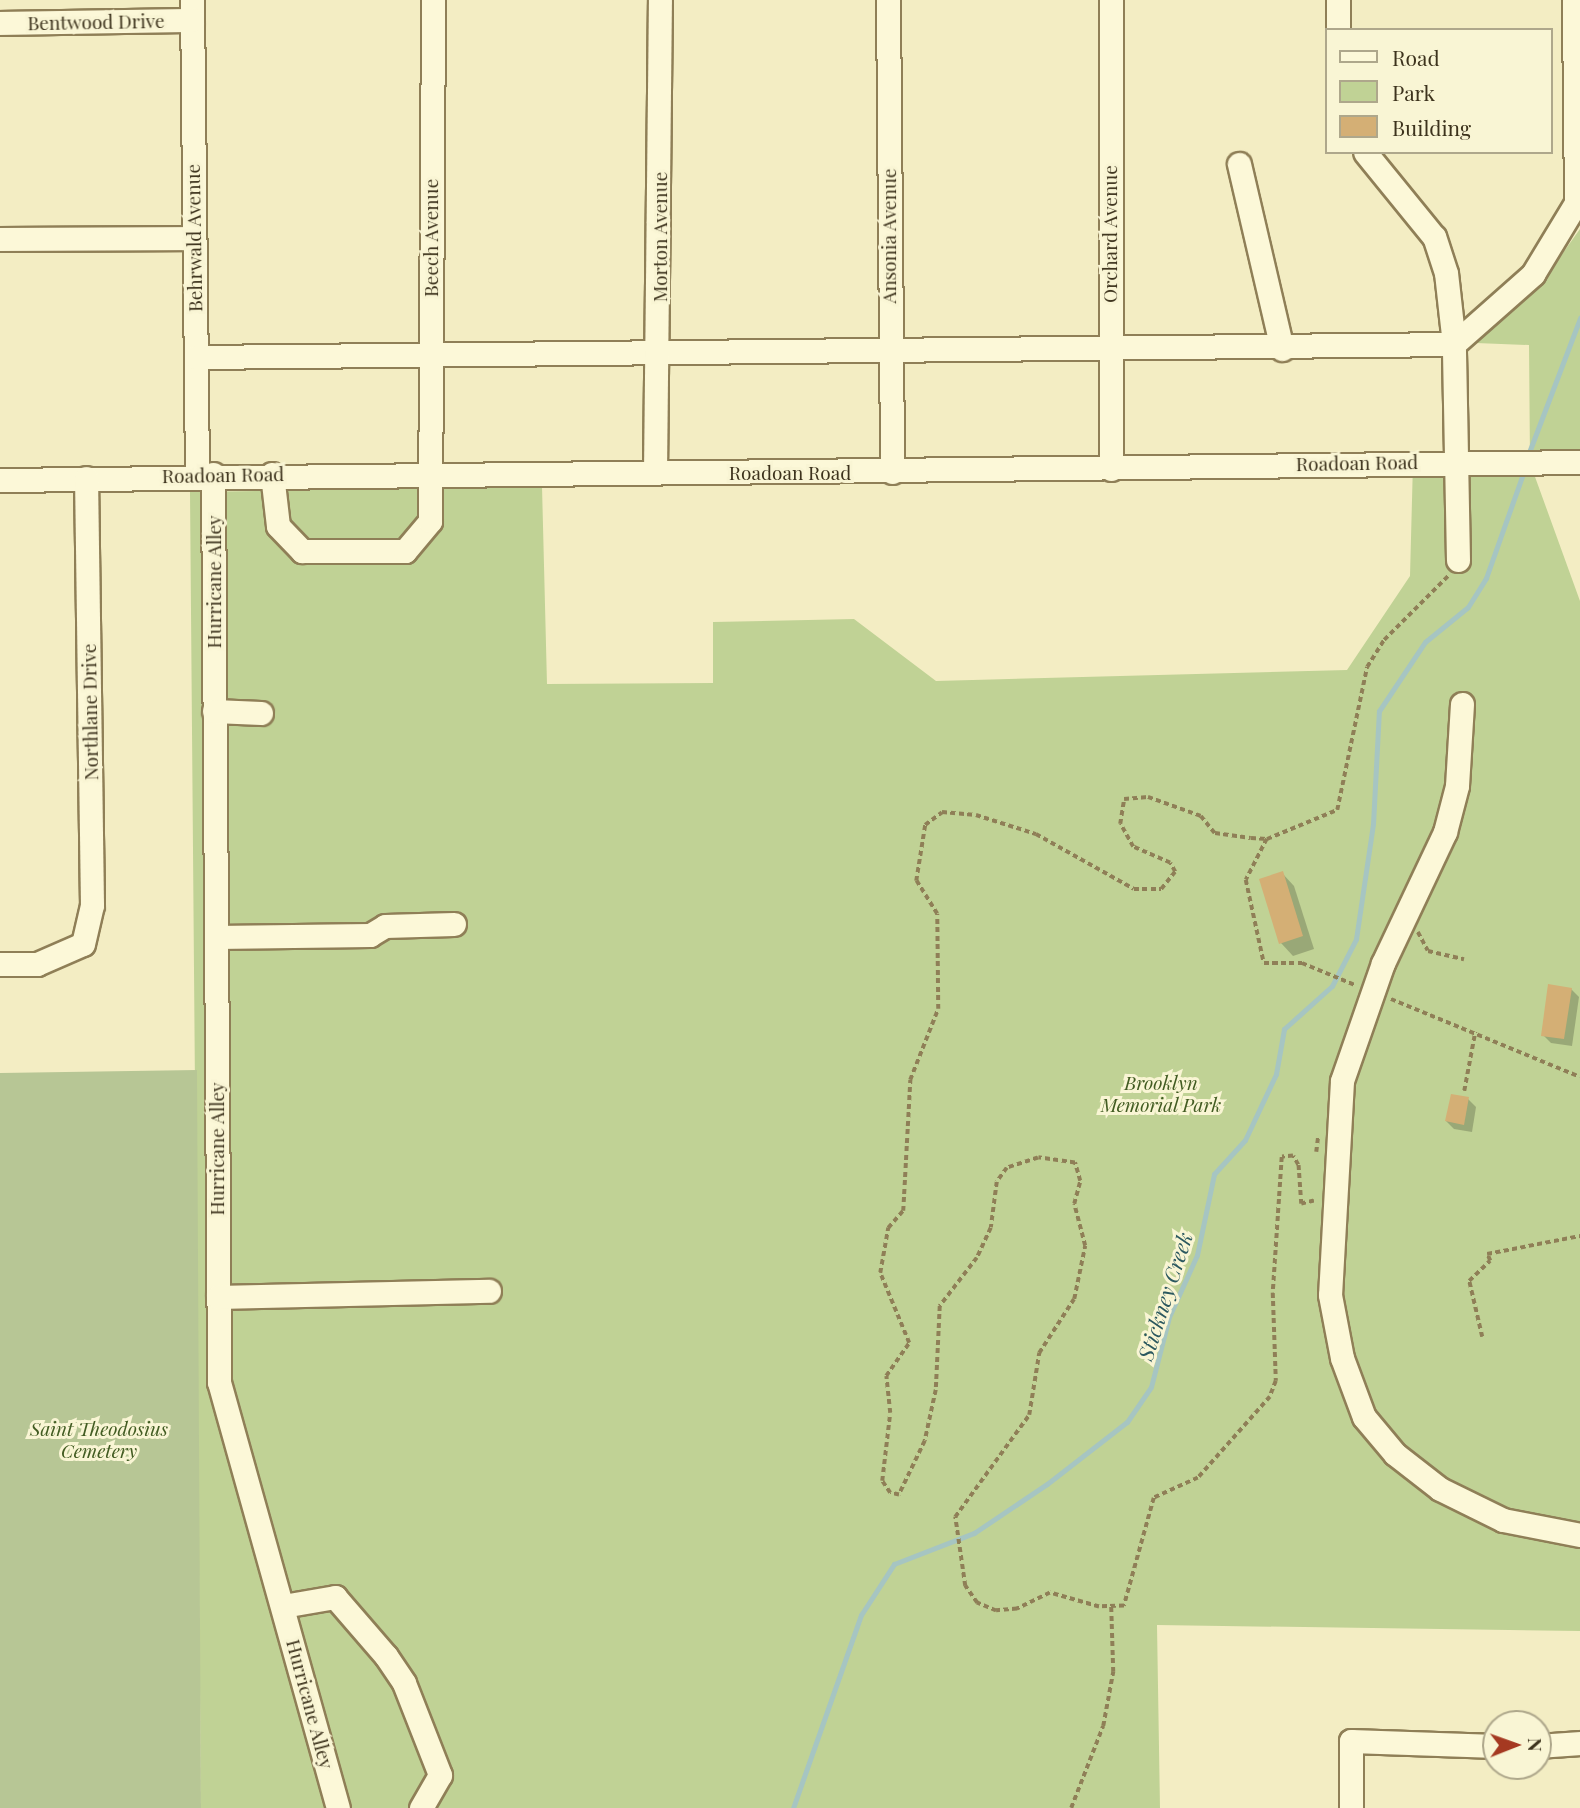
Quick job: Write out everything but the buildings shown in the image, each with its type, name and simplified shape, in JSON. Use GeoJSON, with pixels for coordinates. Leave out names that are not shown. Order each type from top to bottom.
{"type":"FeatureCollection","features":[{"type":"Feature","properties":{"kind":"street","name":"Beech Avenue"},"geometry":{"type":"LineString","coordinates":[[272,474],[278,526],[287,542],[302,551],[342,556],[405,551],[419,540],[430,521],[435,477],[431,355],[433,0]]}},
{"type":"Feature","properties":{"kind":"street","name":"Morton Avenue"},"geometry":{"type":"LineString","coordinates":[[656,473],[660,355],[660,0]]}},
{"type":"Feature","properties":{"kind":"street","name":"Ansonia Avenue"},"geometry":{"type":"LineString","coordinates":[[888,0],[892,472]]}},
{"type":"Feature","properties":{"kind":"street","name":"Orchard Avenue"},"geometry":{"type":"LineString","coordinates":[[1111,0],[1111,468]]}},
{"type":"Feature","properties":{"kind":"street"},"geometry":{"type":"LineString","coordinates":[[1338,0],[1338,28]]}},
{"type":"Feature","properties":{"kind":"street"},"geometry":{"type":"LineString","coordinates":[[196,357],[1282,349],[1454,344],[1532,274],[1578,203],[1574,0]]}},
{"type":"Feature","properties":{"kind":"street","name":"Bentwood Drive"},"geometry":{"type":"LineString","coordinates":[[0,23],[192,10]]}},
{"type":"Feature","properties":{"kind":"street","name":"Behrwald Avenue"},"geometry":{"type":"LineString","coordinates":[[192,10],[196,357],[205,475]]}},
{"type":"Feature","properties":{"kind":"street"},"geometry":{"type":"LineString","coordinates":[[1367,154],[1433,237],[1446,273],[1454,344],[1458,561]]}},
{"type":"Feature","properties":{"kind":"street"},"geometry":{"type":"LineString","coordinates":[[1239,164],[1282,349]]}},
{"type":"Feature","properties":{"kind":"street"},"geometry":{"type":"LineString","coordinates":[[0,239],[194,238]]}},
{"type":"Feature","properties":{"kind":"street","name":"Roadoan Road"},"geometry":{"type":"LineString","coordinates":[[0,480],[272,474],[435,477],[892,472],[1456,461],[1569,462]]}},
{"type":"Feature","properties":{"kind":"street","name":"Hurricane Alley"},"geometry":{"type":"LineString","coordinates":[[205,475],[214,711],[219,1382],[338,1808]]}},
{"type":"Feature","properties":{"kind":"street","name":"Northlane Drive"},"geometry":{"type":"LineString","coordinates":[[0,964],[37,964],[83,944],[92,905],[86,478]]}},
{"type":"Feature","properties":{"kind":"street"},"geometry":{"type":"LineString","coordinates":[[1461,704],[1457,786],[1445,832],[1407,912],[1363,988],[1342,1081],[1336,1122],[1330,1295],[1342,1358],[1364,1417],[1395,1454],[1440,1489],[1503,1520],[1580,1535]]}},
{"type":"Feature","properties":{"kind":"street"},"geometry":{"type":"LineString","coordinates":[[214,711],[261,713]]}},
{"type":"Feature","properties":{"kind":"street"},"geometry":{"type":"LineString","coordinates":[[216,937],[370,935],[385,926],[454,924]]}},
{"type":"Feature","properties":{"kind":"street"},"geometry":{"type":"LineString","coordinates":[[218,1297],[489,1291]]}},
{"type":"Feature","properties":{"kind":"street"},"geometry":{"type":"LineString","coordinates":[[283,1606],[335,1597],[386,1656],[425,1729],[440,1775],[421,1808]]}},
{"type":"Feature","properties":{"kind":"street"},"geometry":{"type":"LineString","coordinates":[[1351,1808],[1351,1741],[1482,1746]]}},
{"type":"Feature","properties":{"kind":"street"},"geometry":{"type":"LineString","coordinates":[[1552,1745],[1580,1743]]}},
{"type":"Feature","properties":{"kind":"path"},"geometry":{"type":"LineString","coordinates":[[1316,1187],[1311,1206],[1301,1204],[1298,1165],[1293,1156],[1282,1157],[1272,1320],[1278,1365],[1270,1397],[1198,1478],[1154,1498],[1127,1580],[1128,1600],[1111,1607],[1050,1593],[996,1611],[977,1603],[965,1586],[958,1554],[955,1517],[1029,1415],[1039,1353],[1074,1300],[1085,1246],[1074,1204],[1080,1181],[1075,1163],[1038,1157],[1007,1168],[997,1182],[991,1228],[978,1258],[940,1306],[936,1390],[925,1441],[899,1495],[890,1493],[882,1481],[890,1413],[886,1376],[909,1343],[886,1298],[882,1253],[888,1228],[903,1211],[910,1080],[939,999],[937,914],[916,881],[925,825],[942,813],[976,815],[1036,834],[1134,889],[1161,889],[1175,872],[1170,863],[1133,846],[1120,824],[1124,799],[1137,795],[1201,816],[1215,833],[1267,839],[1337,810],[1367,667],[1384,640],[1433,595],[1458,561]]}},
{"type":"Feature","properties":{"kind":"path"},"geometry":{"type":"LineString","coordinates":[[1267,839],[1247,880],[1264,963],[1302,963],[1325,971],[1580,1077]]}},
{"type":"Feature","properties":{"kind":"path"},"geometry":{"type":"LineString","coordinates":[[1407,912],[1429,951],[1464,959]]}},
{"type":"Feature","properties":{"kind":"path"},"geometry":{"type":"LineString","coordinates":[[1464,1091],[1475,1032]]}},
{"type":"Feature","properties":{"kind":"path"},"geometry":{"type":"LineString","coordinates":[[1316,1163],[1321,1127],[1336,1122]]}},
{"type":"Feature","properties":{"kind":"path"},"geometry":{"type":"LineString","coordinates":[[1482,1336],[1469,1281],[1490,1261],[1487,1254],[1580,1236]]}},
{"type":"Feature","properties":{"kind":"path"},"geometry":{"type":"LineString","coordinates":[[1071,1808],[1103,1726],[1113,1672],[1111,1607]]}},
{"type":"Feature","properties":{"kind":"green space","name":"Brooklyn Memorial Park"},"geometry":{"type":"Polygon","coordinates":[[[1580,229],[1580,462],[1530,463],[1580,601],[1580,1631],[1157,1625],[1160,1808],[201,1808],[190,492],[542,486],[547,684],[713,683],[713,622],[854,619],[936,681],[1347,670],[1410,576],[1413,462],[1530,462],[1529,345],[1476,343],[1545,278],[1580,229]]]}},
{"type":"Feature","properties":{"kind":"green space","name":"Saint Theodosius Cemetery"},"geometry":{"type":"Polygon","coordinates":[[[197,1070],[201,1808],[0,1808],[0,1073],[197,1070]]]}},
{"type":"Feature","properties":{"kind":"waterway","name":"Stickney Creek"},"geometry":{"type":"LineString","coordinates":[[1528,455],[1580,318]]}},
{"type":"Feature","properties":{"kind":"waterway","name":"Stickney Creek"},"geometry":{"type":"LineString","coordinates":[[793,1808],[861,1615],[894,1564],[974,1533],[1047,1484],[1127,1422],[1151,1387],[1169,1317],[1197,1255],[1214,1174],[1245,1140],[1276,1074],[1284,1029],[1332,986],[1356,939],[1373,824],[1379,711],[1425,642],[1468,607],[1486,578],[1525,468]]}}]}
